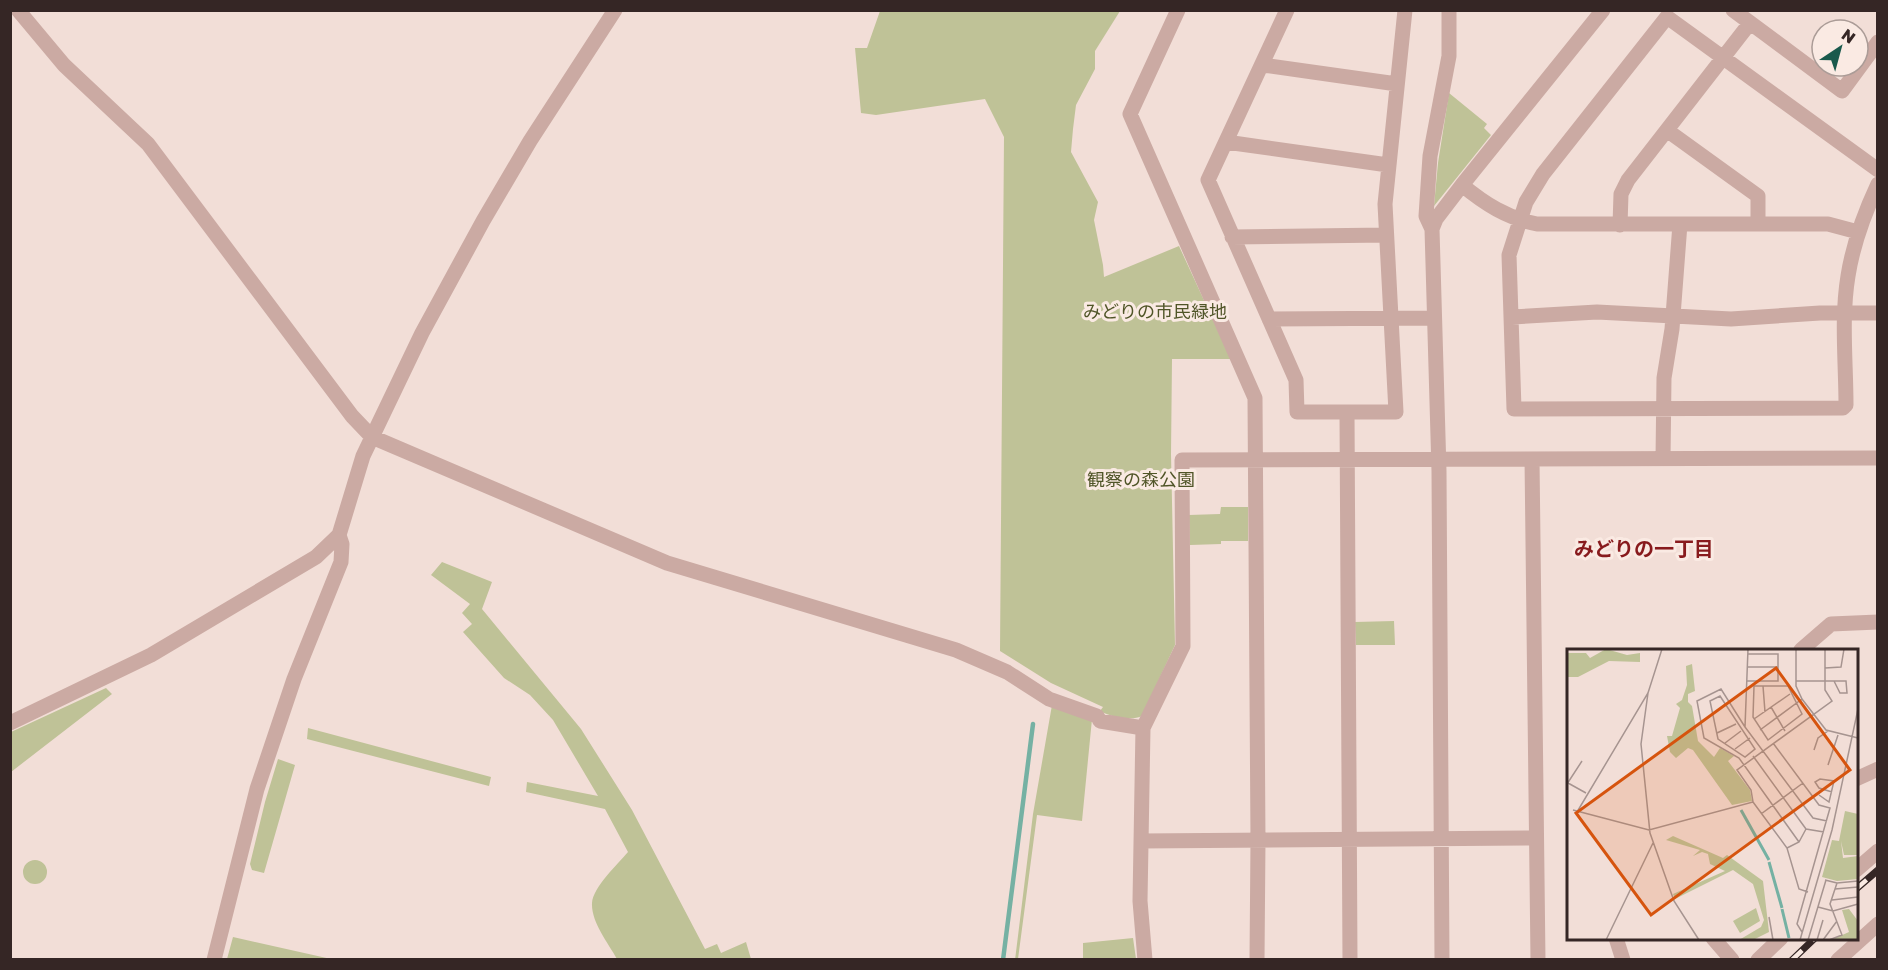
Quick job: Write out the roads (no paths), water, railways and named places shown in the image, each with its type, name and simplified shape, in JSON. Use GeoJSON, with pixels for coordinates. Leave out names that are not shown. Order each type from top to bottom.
{"type":"FeatureCollection","features":[{"type":"Feature","properties":{"kind":"street"},"geometry":{"type":"LineString","coordinates":[[18,10],[63,65],[148,144],[352,416],[372,437],[667,563],[956,650],[1007,672],[1049,699],[1097,716],[1100,721],[1143,728]]}},
{"type":"Feature","properties":{"kind":"street"},"geometry":{"type":"LineString","coordinates":[[10,723],[151,655],[316,557],[339,535],[363,456],[422,333],[530,141],[615,10]]}},
{"type":"Feature","properties":{"kind":"street"},"geometry":{"type":"LineString","coordinates":[[1178,10],[1130,114],[1255,398],[1257,960]]}},
{"type":"Feature","properties":{"kind":"street"},"geometry":{"type":"LineString","coordinates":[[1287,10],[1208,180],[1296,380],[1297,412],[1347,413],[1396,412],[1385,204],[1405,10]]}},
{"type":"Feature","properties":{"kind":"street"},"geometry":{"type":"LineString","coordinates":[[1432,229],[1426,216],[1430,156],[1449,56],[1449,10]]}},
{"type":"Feature","properties":{"kind":"street"},"geometry":{"type":"LineString","coordinates":[[1442,960],[1439,460],[1432,229],[1436,219],[1462,184],[1603,10]]}},
{"type":"Feature","properties":{"kind":"street"},"geometry":{"type":"LineString","coordinates":[[1733,10],[1842,91],[1878,42]]}},
{"type":"Feature","properties":{"kind":"street"},"geometry":{"type":"LineString","coordinates":[[1878,170],[1667,17],[1543,174],[1529,195],[1519,220],[1509,255],[1514,410],[1843,408],[1846,405],[1845,312],[1848,275],[1858,232],[1878,184]]}},
{"type":"Feature","properties":{"kind":"street"},"geometry":{"type":"LineString","coordinates":[[1620,225],[1623,188],[1750,23]]}},
{"type":"Feature","properties":{"kind":"street"},"geometry":{"type":"LineString","coordinates":[[1263,65],[1397,84]]}},
{"type":"Feature","properties":{"kind":"street"},"geometry":{"type":"LineString","coordinates":[[1668,131],[1758,196],[1758,224]]}},
{"type":"Feature","properties":{"kind":"street"},"geometry":{"type":"LineString","coordinates":[[1226,142],[1388,165]]}},
{"type":"Feature","properties":{"kind":"street"},"geometry":{"type":"LineString","coordinates":[[1462,184],[1486,204],[1519,220],[1557,225],[1828,224],[1858,232]]}},
{"type":"Feature","properties":{"kind":"street"},"geometry":{"type":"LineString","coordinates":[[1663,459],[1664,378],[1680,224]]}},
{"type":"Feature","properties":{"kind":"street"},"geometry":{"type":"LineString","coordinates":[[1232,237],[1386,235]]}},
{"type":"Feature","properties":{"kind":"street"},"geometry":{"type":"LineString","coordinates":[[1512,317],[1597,312],[1731,319],[1845,312],[1878,313]]}},
{"type":"Feature","properties":{"kind":"street"},"geometry":{"type":"LineString","coordinates":[[1269,319],[1434,318]]}},
{"type":"Feature","properties":{"kind":"street"},"geometry":{"type":"LineString","coordinates":[[1347,413],[1350,960]]}},
{"type":"Feature","properties":{"kind":"street"},"geometry":{"type":"LineString","coordinates":[[1532,459],[1538,960]]}},
{"type":"Feature","properties":{"kind":"street"},"geometry":{"type":"LineString","coordinates":[[1145,960],[1140,901],[1143,728],[1183,646],[1182,460],[1878,459]]}},
{"type":"Feature","properties":{"kind":"street"},"geometry":{"type":"LineString","coordinates":[[214,960],[257,789],[294,679],[341,562],[342,544],[339,535]]}},
{"type":"Feature","properties":{"kind":"street"},"geometry":{"type":"LineString","coordinates":[[1803,649],[1831,624],[1878,622]]}},
{"type":"Feature","properties":{"kind":"street"},"geometry":{"type":"LineString","coordinates":[[1858,779],[1878,769]]}},
{"type":"Feature","properties":{"kind":"street"},"geometry":{"type":"LineString","coordinates":[[1141,841],[1536,838]]}},
{"type":"Feature","properties":{"kind":"street"},"geometry":{"type":"LineString","coordinates":[[1858,869],[1878,851]]}},
{"type":"Feature","properties":{"kind":"street"},"geometry":{"type":"LineString","coordinates":[[1838,960],[1878,924]]}},
{"type":"Feature","properties":{"kind":"street"},"geometry":{"type":"LineString","coordinates":[[1616,940],[1623,960]]}},
{"type":"Feature","properties":{"kind":"street"},"geometry":{"type":"LineString","coordinates":[[1714,940],[1732,960]]}},
{"type":"Feature","properties":{"kind":"street"},"geometry":{"type":"LineString","coordinates":[[1758,960],[1780,940]]}},
{"type":"Feature","properties":{"kind":"waterway"},"geometry":{"type":"LineString","coordinates":[[1003,960],[1033,724]]}},
{"type":"Feature","properties":{"kind":"railway"},"geometry":{"type":"LineString","coordinates":[[1858,887],[1878,870]]}},
{"type":"Feature","properties":{"kind":"railway"},"geometry":{"type":"LineString","coordinates":[[1792,960],[1813,940]]}},
{"type":"Feature","properties":{"kind":"district","name":"みどりの一丁目"},"geometry":{"type":"Point","coordinates":[1644,549]}},
{"type":"Feature","properties":{"kind":"park label","name":"みどりの市民緑地"},"geometry":{"type":"Point","coordinates":[1155,312]}},
{"type":"Feature","properties":{"kind":"park label","name":"観察の森公園"},"geometry":{"type":"Point","coordinates":[1141,480]}}]}
